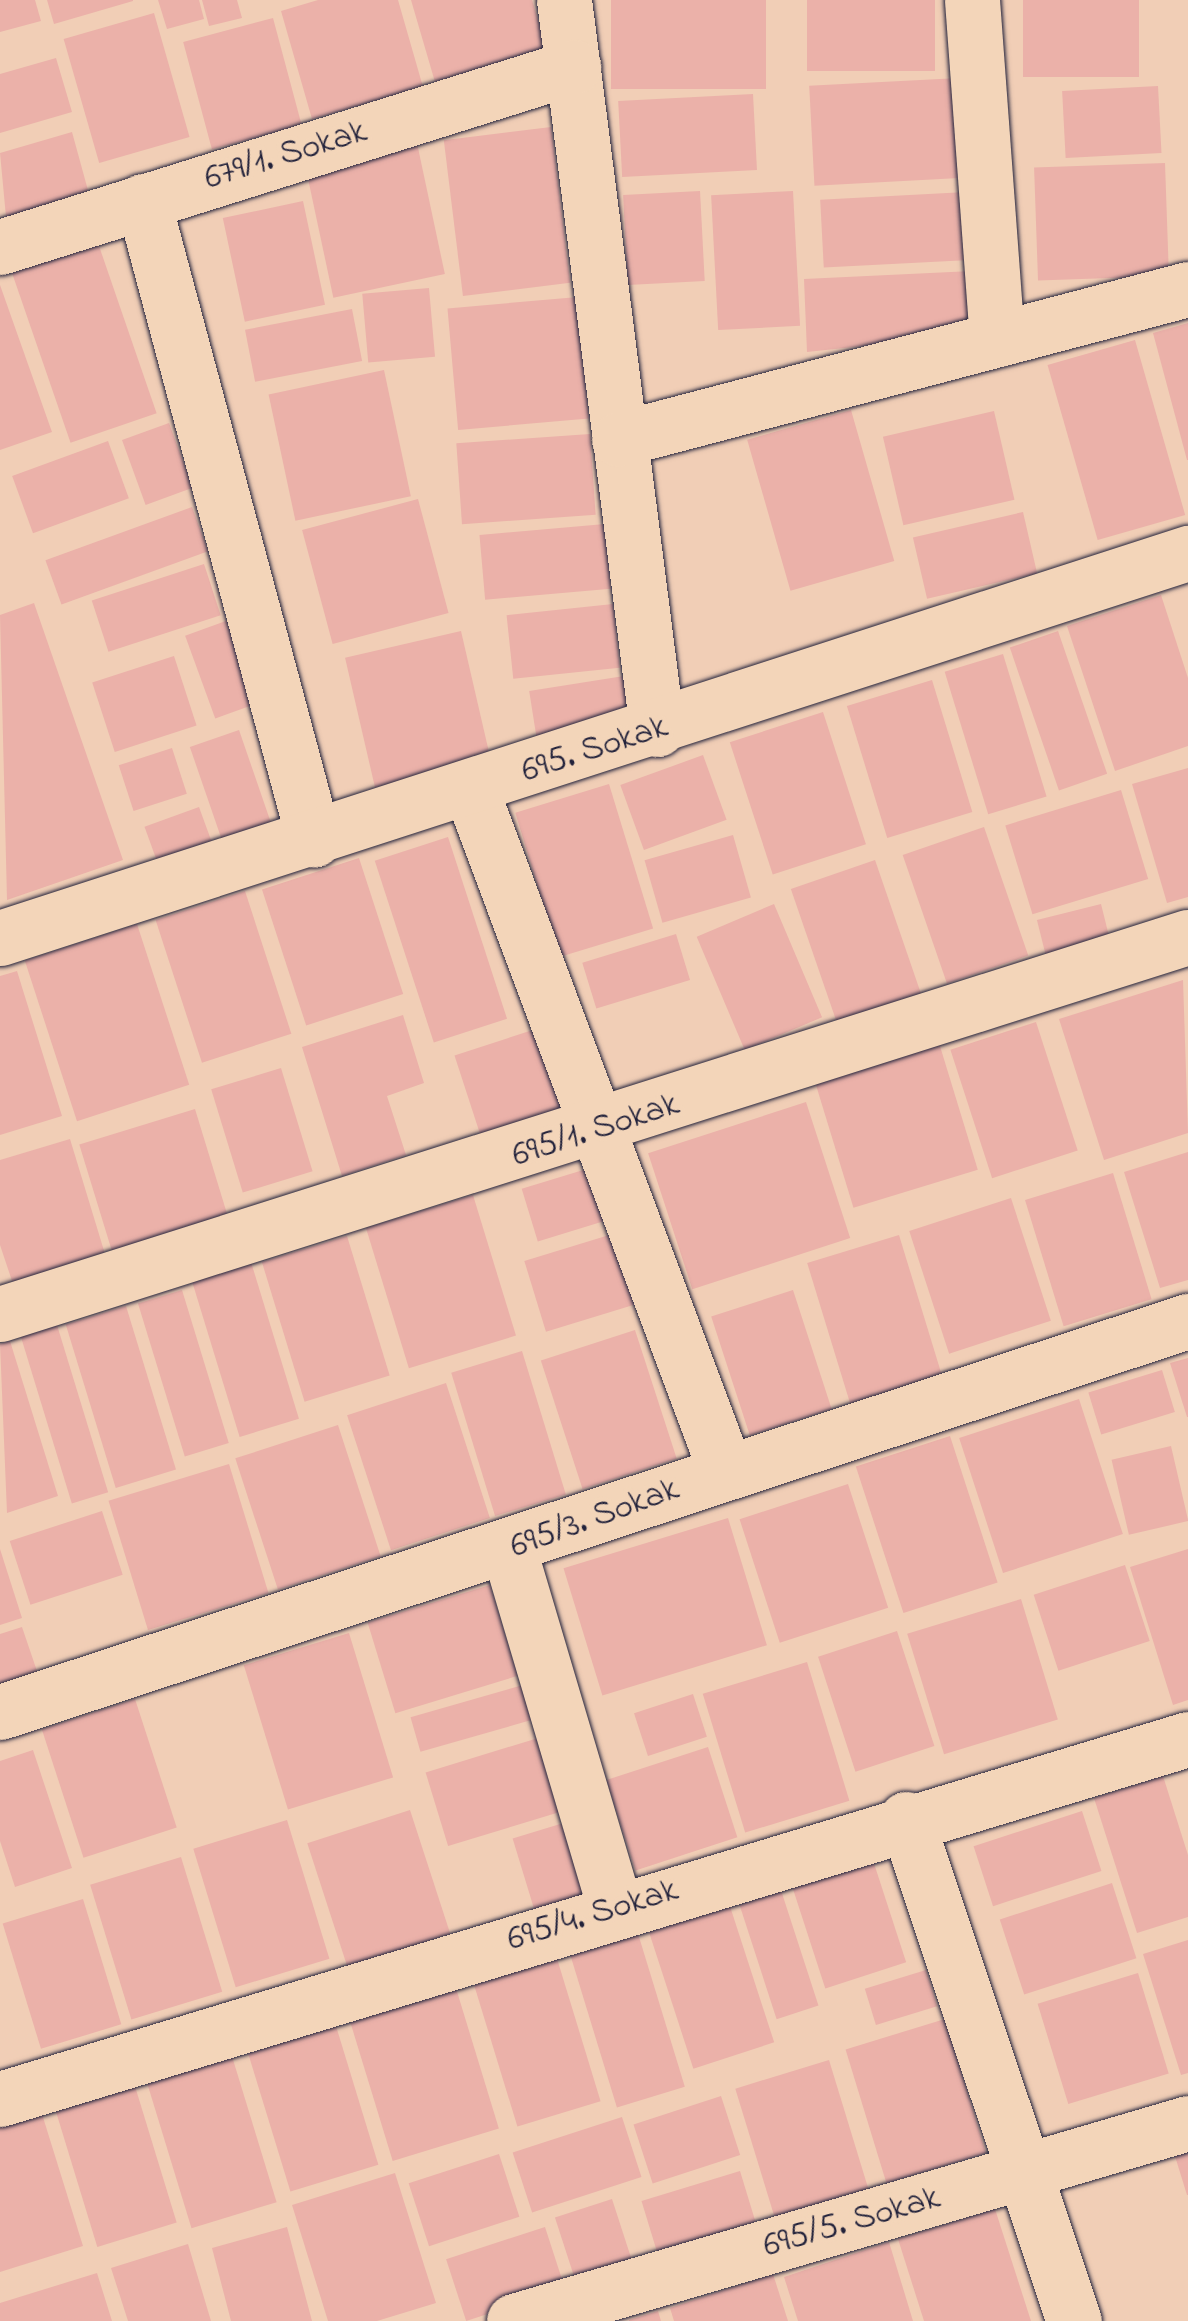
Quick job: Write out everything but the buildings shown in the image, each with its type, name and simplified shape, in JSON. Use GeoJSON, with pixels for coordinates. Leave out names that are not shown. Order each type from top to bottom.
{"type":"FeatureCollection","features":[{"type":"Feature","properties":{"kind":"street"},"geometry":{"type":"LineString","coordinates":[[564,0],[657,729]]}},
{"type":"Feature","properties":{"kind":"street"},"geometry":{"type":"LineString","coordinates":[[972,0],[996,339]]}},
{"type":"Feature","properties":{"kind":"street","name":"679/1. Sokak"},"geometry":{"type":"LineString","coordinates":[[0,247],[573,67]]}},
{"type":"Feature","properties":{"kind":"street"},"geometry":{"type":"LineString","coordinates":[[143,202],[314,840]]}},
{"type":"Feature","properties":{"kind":"street"},"geometry":{"type":"LineString","coordinates":[[619,439],[1188,289]]}},
{"type":"Feature","properties":{"kind":"street","name":"695. Sokak"},"geometry":{"type":"LineString","coordinates":[[0,938],[471,790],[1188,554]]}},
{"type":"Feature","properties":{"kind":"street"},"geometry":{"type":"LineString","coordinates":[[471,790],[602,1130],[726,1472]]}},
{"type":"Feature","properties":{"kind":"street","name":"695/1. Sokak"},"geometry":{"type":"LineString","coordinates":[[0,1314],[602,1130],[1188,937]]}},
{"type":"Feature","properties":{"kind":"street","name":"695/3. Sokak"},"geometry":{"type":"LineString","coordinates":[[0,1712],[509,1550],[726,1472],[1188,1321]]}},
{"type":"Feature","properties":{"kind":"street"},"geometry":{"type":"LineString","coordinates":[[509,1550],[615,1909]]}},
{"type":"Feature","properties":{"kind":"street","name":"695/4. Sokak"},"geometry":{"type":"LineString","coordinates":[[0,2099],[906,1819],[1188,1739]]}},
{"type":"Feature","properties":{"kind":"street"},"geometry":{"type":"LineString","coordinates":[[906,1819],[1028,2172],[1074,2321]]}},
{"type":"Feature","properties":{"kind":"street","name":"695/5. Sokak"},"geometry":{"type":"LineString","coordinates":[[514,2321],[1188,2123]]}}]}
